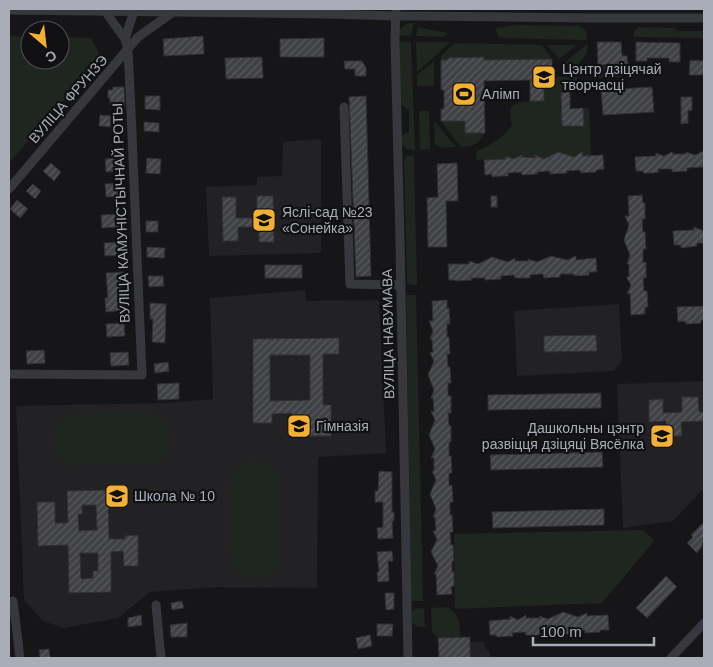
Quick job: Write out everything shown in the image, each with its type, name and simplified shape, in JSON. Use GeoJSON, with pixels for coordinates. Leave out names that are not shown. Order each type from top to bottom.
{"type":"FeatureCollection","features":[{"type":"Feature","properties":{"kind":"street"},"geometry":{"type":"LineString","coordinates":[[9,10],[396,13],[418,16],[585,13],[704,18]]}},
{"type":"Feature","properties":{"kind":"street"},"geometry":{"type":"LineString","coordinates":[[105,11],[125,39],[128,50]]}},
{"type":"Feature","properties":{"kind":"street"},"geometry":{"type":"LineString","coordinates":[[134,11],[138,37]]}},
{"type":"Feature","properties":{"kind":"street"},"geometry":{"type":"LineString","coordinates":[[125,39],[134,11]]}},
{"type":"Feature","properties":{"kind":"street","name":"ВУЛІЦА ФРУНЗЭ"},"geometry":{"type":"LineString","coordinates":[[9,189],[138,37],[173,12]]}},
{"type":"Feature","properties":{"kind":"street","name":"ВУЛІЦА НАВУМАВА"},"geometry":{"type":"LineString","coordinates":[[396,13],[408,658]]}},
{"type":"Feature","properties":{"kind":"street","name":"ВУЛІЦА КАМУНІСТЫЧНАЙ РОТЫ"},"geometry":{"type":"LineString","coordinates":[[9,374],[142,375],[128,50]]}},
{"type":"Feature","properties":{"kind":"street"},"geometry":{"type":"LineString","coordinates":[[344,107],[350,284],[401,285]]}},
{"type":"Feature","properties":{"kind":"street"},"geometry":{"type":"LineString","coordinates":[[9,602],[13,601],[20,658]]}},
{"type":"Feature","properties":{"kind":"street"},"geometry":{"type":"LineString","coordinates":[[156,605],[161,658]]}},
{"type":"Feature","properties":{"kind":"street"},"geometry":{"type":"LineString","coordinates":[[671,658],[704,623]]}},
{"type":"Feature","properties":{"kind":"shaded area"},"geometry":{"type":"Polygon","coordinates":[[[414,23],[411,36],[398,35],[403,26],[414,23]]]}},
{"type":"Feature","properties":{"kind":"shaded area"},"geometry":{"type":"Polygon","coordinates":[[[516,25],[578,26],[586,31],[587,40],[498,37],[496,28],[516,25]]]}},
{"type":"Feature","properties":{"kind":"shaded area"},"geometry":{"type":"Polygon","coordinates":[[[418,27],[447,33],[447,35],[442,37],[416,36],[418,27]]]}},
{"type":"Feature","properties":{"kind":"shaded area"},"geometry":{"type":"Polygon","coordinates":[[[639,27],[674,28],[677,31],[704,31],[704,38],[634,37],[636,29],[639,27]]]}},
{"type":"Feature","properties":{"kind":"shaded area"},"geometry":{"type":"Polygon","coordinates":[[[9,36],[20,37],[20,70],[70,70],[70,37],[91,38],[102,59],[9,163],[9,36]]]}},
{"type":"Feature","properties":{"kind":"shaded area"},"geometry":{"type":"Polygon","coordinates":[[[398,41],[411,42],[415,150],[406,148],[401,140],[401,136],[409,132],[409,110],[400,104],[398,41]]]}},
{"type":"Feature","properties":{"kind":"shaded area"},"geometry":{"type":"Polygon","coordinates":[[[416,42],[451,42],[417,72],[416,42]]]}},
{"type":"Feature","properties":{"kind":"shaded area"},"geometry":{"type":"Polygon","coordinates":[[[455,43],[542,45],[552,59],[496,60],[484,63],[484,57],[448,58],[448,60],[441,60],[441,56],[455,43]]]}},
{"type":"Feature","properties":{"kind":"shaded area"},"geometry":{"type":"Polygon","coordinates":[[[587,44],[587,53],[577,66],[565,66],[563,64],[587,44]]]}},
{"type":"Feature","properties":{"kind":"shaded area"},"geometry":{"type":"Polygon","coordinates":[[[547,45],[577,45],[559,59],[547,45]]]}},
{"type":"Feature","properties":{"kind":"shaded area"},"geometry":{"type":"Polygon","coordinates":[[[434,61],[434,86],[417,86],[417,75],[434,61]]]}},
{"type":"Feature","properties":{"kind":"shaded area"},"geometry":{"type":"Polygon","coordinates":[[[622,64],[623,77],[598,78],[598,65],[622,64]]]}},
{"type":"Feature","properties":{"kind":"shaded area"},"geometry":{"type":"Polygon","coordinates":[[[544,77],[577,77],[577,91],[561,93],[562,126],[583,125],[583,108],[589,108],[591,156],[583,156],[582,153],[574,157],[559,155],[544,159],[536,155],[535,158],[522,157],[522,155],[514,159],[506,156],[505,159],[477,160],[477,151],[497,140],[512,125],[510,113],[513,106],[525,102],[544,101],[544,77]]]}},
{"type":"Feature","properties":{"kind":"shaded area"},"geometry":{"type":"Polygon","coordinates":[[[419,111],[429,111],[430,149],[420,150],[419,111]]]}},
{"type":"Feature","properties":{"kind":"shaded area"},"geometry":{"type":"Polygon","coordinates":[[[434,121],[456,147],[442,148],[435,144],[434,121]]]}},
{"type":"Feature","properties":{"kind":"shaded area"},"geometry":{"type":"Polygon","coordinates":[[[441,121],[465,121],[465,133],[485,133],[475,144],[461,147],[441,121]]]}},
{"type":"Feature","properties":{"kind":"shaded area","name":"Яслі-сад №23 «Сонейка»"},"geometry":{"type":"Polygon","coordinates":[[[321,139],[321,253],[209,256],[206,187],[257,185],[257,177],[282,176],[283,142],[321,139]]]}},
{"type":"Feature","properties":{"kind":"shaded area"},"geometry":{"type":"Polygon","coordinates":[[[406,156],[414,156],[417,285],[407,283],[404,160],[406,156]]]}},
{"type":"Feature","properties":{"kind":"shaded area"},"geometry":{"type":"Polygon","coordinates":[[[305,290],[306,301],[379,300],[386,453],[318,457],[317,588],[215,587],[150,592],[118,618],[63,628],[43,621],[24,600],[16,406],[166,403],[213,399],[210,298],[305,290]]]}},
{"type":"Feature","properties":{"kind":"shaded area"},"geometry":{"type":"Polygon","coordinates":[[[406,295],[416,295],[423,601],[411,601],[406,295]]]}},
{"type":"Feature","properties":{"kind":"shaded area"},"geometry":{"type":"Polygon","coordinates":[[[619,304],[622,361],[614,371],[517,376],[514,311],[619,304]]]}},
{"type":"Feature","properties":{"kind":"shaded area","name":"Дашкольны цэнтр развіцця дзіцяці Вясёлка"},"geometry":{"type":"Polygon","coordinates":[[[704,381],[704,488],[673,521],[623,528],[617,384],[704,381]]]}},
{"type":"Feature","properties":{"kind":"shaded area"},"geometry":{"type":"Polygon","coordinates":[[[145,413],[157,416],[165,421],[170,429],[171,447],[158,462],[147,465],[75,465],[65,461],[58,455],[54,447],[53,438],[55,430],[68,417],[78,414],[145,413]]]}},
{"type":"Feature","properties":{"kind":"shaded area"},"geometry":{"type":"Polygon","coordinates":[[[249,462],[266,464],[270,467],[277,475],[280,486],[281,552],[278,563],[273,571],[265,576],[256,578],[239,572],[233,564],[230,553],[230,483],[237,470],[249,462]]]}},
{"type":"Feature","properties":{"kind":"shaded area"},"geometry":{"type":"Polygon","coordinates":[[[643,530],[654,541],[602,603],[455,609],[454,534],[643,530]]]}},
{"type":"Feature","properties":{"kind":"shaded area"},"geometry":{"type":"Polygon","coordinates":[[[447,607],[457,616],[460,637],[438,638],[432,632],[431,608],[447,607]]]}},
{"type":"Feature","properties":{"kind":"shaded area"},"geometry":{"type":"Polygon","coordinates":[[[424,608],[425,627],[418,627],[411,622],[412,612],[415,609],[424,608]]]}},
{"type":"Feature","properties":{"kind":"shaded area"},"geometry":{"type":"Polygon","coordinates":[[[470,642],[484,642],[490,657],[470,657],[470,642]]]}},
{"type":"Feature","properties":{"kind":"building"},"geometry":{"type":"Polygon","coordinates":[[[203,36],[204,54],[164,56],[163,39],[203,36]]]}},
{"type":"Feature","properties":{"kind":"building"},"geometry":{"type":"Polygon","coordinates":[[[324,38],[324,57],[280,57],[280,39],[324,38]]]}},
{"type":"Feature","properties":{"kind":"building"},"geometry":{"type":"Polygon","coordinates":[[[597,42],[621,42],[622,56],[627,56],[628,64],[598,65],[597,42]]]}},
{"type":"Feature","properties":{"kind":"building"},"geometry":{"type":"Polygon","coordinates":[[[636,42],[680,43],[680,62],[669,62],[669,58],[647,58],[647,61],[636,61],[636,42]]]}},
{"type":"Feature","properties":{"kind":"building"},"geometry":{"type":"Polygon","coordinates":[[[262,57],[263,78],[226,79],[225,58],[262,57]]]}},
{"type":"Feature","properties":{"kind":"building","name":"Алімп"},"geometry":{"type":"Polygon","coordinates":[[[484,57],[484,60],[552,59],[552,77],[544,77],[544,101],[530,101],[530,80],[484,81],[485,133],[465,133],[465,121],[441,121],[441,109],[444,109],[444,90],[441,90],[441,60],[448,60],[448,58],[484,57]]]}},
{"type":"Feature","properties":{"kind":"building"},"geometry":{"type":"Polygon","coordinates":[[[690,60],[704,61],[704,75],[689,75],[690,60]]]}},
{"type":"Feature","properties":{"kind":"building"},"geometry":{"type":"Polygon","coordinates":[[[344,61],[362,61],[366,68],[366,76],[355,76],[355,69],[345,69],[344,61]]]}},
{"type":"Feature","properties":{"kind":"building"},"geometry":{"type":"Polygon","coordinates":[[[113,87],[124,87],[125,106],[110,105],[108,90],[113,90],[113,87]]]}},
{"type":"Feature","properties":{"kind":"building"},"geometry":{"type":"Polygon","coordinates":[[[652,87],[654,112],[603,115],[601,90],[652,87]]]}},
{"type":"Feature","properties":{"kind":"building"},"geometry":{"type":"Polygon","coordinates":[[[570,92],[570,109],[583,108],[584,126],[562,126],[561,93],[570,92]]]}},
{"type":"Feature","properties":{"kind":"building"},"geometry":{"type":"Polygon","coordinates":[[[145,96],[160,96],[160,110],[145,109],[145,96]]]}},
{"type":"Feature","properties":{"kind":"building"},"geometry":{"type":"Polygon","coordinates":[[[366,96],[371,276],[356,277],[349,97],[366,96]]]}},
{"type":"Feature","properties":{"kind":"building"},"geometry":{"type":"Polygon","coordinates":[[[681,97],[692,97],[692,110],[688,111],[688,123],[681,124],[681,97]]]}},
{"type":"Feature","properties":{"kind":"building"},"geometry":{"type":"Polygon","coordinates":[[[100,115],[111,116],[110,127],[99,126],[100,115]]]}},
{"type":"Feature","properties":{"kind":"building"},"geometry":{"type":"Polygon","coordinates":[[[144,122],[159,123],[159,132],[144,131],[144,122]]]}},
{"type":"Feature","properties":{"kind":"building"},"geometry":{"type":"Polygon","coordinates":[[[704,151],[704,167],[687,168],[687,171],[672,172],[672,169],[658,169],[659,172],[652,173],[636,171],[635,157],[656,156],[656,153],[664,156],[672,152],[673,154],[686,154],[686,152],[695,155],[704,151]]]}},
{"type":"Feature","properties":{"kind":"building"},"geometry":{"type":"Polygon","coordinates":[[[558,152],[574,157],[582,152],[583,156],[603,155],[604,169],[596,170],[596,172],[581,173],[580,170],[550,174],[550,171],[522,175],[521,172],[508,173],[508,176],[492,177],[492,174],[485,175],[484,160],[506,159],[505,156],[514,159],[522,155],[522,157],[535,158],[535,155],[544,159],[558,152]]]}},
{"type":"Feature","properties":{"kind":"building"},"geometry":{"type":"Polygon","coordinates":[[[123,157],[124,171],[106,172],[105,159],[123,157]]]}},
{"type":"Feature","properties":{"kind":"building"},"geometry":{"type":"Polygon","coordinates":[[[147,158],[161,159],[160,174],[146,173],[147,158]]]}},
{"type":"Feature","properties":{"kind":"building"},"geometry":{"type":"Polygon","coordinates":[[[51,163],[61,172],[54,181],[43,171],[51,163]]]}},
{"type":"Feature","properties":{"kind":"building"},"geometry":{"type":"Polygon","coordinates":[[[457,163],[458,201],[446,201],[447,247],[428,247],[427,198],[438,197],[437,164],[457,163]]]}},
{"type":"Feature","properties":{"kind":"building"},"geometry":{"type":"Polygon","coordinates":[[[123,183],[124,196],[106,197],[105,184],[123,183]]]}},
{"type":"Feature","properties":{"kind":"building"},"geometry":{"type":"Polygon","coordinates":[[[33,184],[41,191],[35,199],[26,191],[33,184]]]}},
{"type":"Feature","properties":{"kind":"building"},"geometry":{"type":"Polygon","coordinates":[[[642,195],[643,203],[645,203],[645,219],[642,219],[646,249],[643,249],[643,263],[646,262],[646,278],[643,278],[644,291],[647,291],[648,307],[645,307],[645,314],[631,315],[630,293],[627,294],[631,285],[626,277],[629,277],[629,264],[627,264],[630,255],[624,240],[629,225],[625,216],[629,216],[628,196],[642,195]]]}},
{"type":"Feature","properties":{"kind":"building"},"geometry":{"type":"Polygon","coordinates":[[[257,196],[273,196],[274,242],[259,242],[259,227],[238,227],[238,241],[223,241],[222,197],[236,197],[236,218],[257,218],[257,196]]]}},
{"type":"Feature","properties":{"kind":"building"},"geometry":{"type":"Polygon","coordinates":[[[491,196],[497,196],[497,207],[491,207],[491,196]]]}},
{"type":"Feature","properties":{"kind":"building"},"geometry":{"type":"Polygon","coordinates":[[[17,200],[28,209],[20,218],[10,209],[17,200]]]}},
{"type":"Feature","properties":{"kind":"building"},"geometry":{"type":"Polygon","coordinates":[[[119,214],[120,227],[102,228],[101,215],[119,214]]]}},
{"type":"Feature","properties":{"kind":"building"},"geometry":{"type":"Polygon","coordinates":[[[146,221],[158,221],[158,232],[146,232],[146,221]]]}},
{"type":"Feature","properties":{"kind":"building"},"geometry":{"type":"Polygon","coordinates":[[[694,227],[704,231],[704,243],[681,248],[681,245],[674,245],[673,231],[694,230],[694,227]]]}},
{"type":"Feature","properties":{"kind":"building"},"geometry":{"type":"Polygon","coordinates":[[[123,242],[123,255],[105,256],[104,243],[123,242]]]}},
{"type":"Feature","properties":{"kind":"building"},"geometry":{"type":"Polygon","coordinates":[[[147,247],[165,248],[164,258],[147,257],[147,247]]]}},
{"type":"Feature","properties":{"kind":"building"},"geometry":{"type":"Polygon","coordinates":[[[551,256],[567,260],[576,256],[576,260],[596,258],[597,272],[589,272],[589,275],[574,276],[574,274],[560,274],[560,277],[544,278],[543,274],[530,275],[530,278],[515,278],[514,275],[501,276],[501,279],[485,280],[485,278],[471,278],[472,280],[449,280],[448,264],[469,264],[469,261],[478,264],[492,257],[508,262],[515,258],[515,261],[528,261],[528,259],[537,262],[551,256]]]}},
{"type":"Feature","properties":{"kind":"building"},"geometry":{"type":"Polygon","coordinates":[[[265,265],[302,265],[302,278],[265,278],[265,265]]]}},
{"type":"Feature","properties":{"kind":"building"},"geometry":{"type":"Polygon","coordinates":[[[124,272],[125,285],[122,285],[124,310],[106,312],[105,298],[108,298],[106,273],[124,272]]]}},
{"type":"Feature","properties":{"kind":"building"},"geometry":{"type":"Polygon","coordinates":[[[148,276],[163,276],[164,286],[149,287],[148,276]]]}},
{"type":"Feature","properties":{"kind":"building"},"geometry":{"type":"Polygon","coordinates":[[[447,300],[450,324],[447,324],[447,337],[449,337],[450,354],[447,354],[451,383],[448,383],[448,396],[451,396],[451,413],[448,413],[449,426],[451,426],[449,456],[451,456],[452,473],[449,473],[449,486],[452,485],[453,502],[450,502],[450,515],[452,515],[453,532],[450,532],[451,545],[453,545],[454,561],[452,561],[452,572],[454,572],[454,586],[451,587],[452,594],[437,595],[436,574],[434,574],[438,566],[431,552],[437,539],[433,531],[436,531],[435,517],[433,517],[436,509],[430,494],[436,480],[432,471],[434,471],[434,458],[431,458],[435,449],[429,435],[435,420],[431,411],[434,412],[433,398],[431,398],[434,390],[428,375],[434,361],[430,353],[433,352],[432,339],[430,339],[433,331],[429,321],[433,321],[432,301],[447,300]]]}},
{"type":"Feature","properties":{"kind":"building"},"geometry":{"type":"Polygon","coordinates":[[[150,303],[166,304],[165,343],[152,342],[153,319],[150,319],[150,303]]]}},
{"type":"Feature","properties":{"kind":"building"},"geometry":{"type":"Polygon","coordinates":[[[704,306],[704,320],[701,320],[701,323],[686,324],[685,321],[678,322],[677,307],[704,306]]]}},
{"type":"Feature","properties":{"kind":"building"},"geometry":{"type":"Polygon","coordinates":[[[124,323],[125,336],[107,337],[106,324],[124,323]]]}},
{"type":"Feature","properties":{"kind":"building"},"geometry":{"type":"Polygon","coordinates":[[[596,335],[597,351],[544,352],[544,336],[596,335]]]}},
{"type":"Feature","properties":{"kind":"building"},"geometry":{"type":"Polygon","coordinates":[[[339,338],[339,354],[323,354],[323,405],[331,405],[331,436],[292,436],[292,413],[272,414],[272,423],[253,423],[253,339],[339,338]],[[270,355],[270,401],[310,400],[310,355],[270,355]]]}},
{"type":"Feature","properties":{"kind":"building"},"geometry":{"type":"Polygon","coordinates":[[[44,350],[45,363],[27,364],[26,351],[44,350]]]}},
{"type":"Feature","properties":{"kind":"building"},"geometry":{"type":"Polygon","coordinates":[[[128,352],[129,365],[111,366],[110,353],[128,352]]]}},
{"type":"Feature","properties":{"kind":"building"},"geometry":{"type":"Polygon","coordinates":[[[168,362],[169,371],[155,373],[154,364],[168,362]]]}},
{"type":"Feature","properties":{"kind":"building"},"geometry":{"type":"Polygon","coordinates":[[[179,383],[179,399],[158,400],[157,384],[179,383]]]}},
{"type":"Feature","properties":{"kind":"building"},"geometry":{"type":"Polygon","coordinates":[[[601,393],[601,408],[488,410],[488,395],[601,393]]]}},
{"type":"Feature","properties":{"kind":"building"},"geometry":{"type":"Polygon","coordinates":[[[682,397],[698,397],[699,412],[704,412],[704,421],[681,422],[682,436],[666,436],[666,421],[649,422],[649,400],[663,399],[663,413],[682,412],[682,397]]]}},
{"type":"Feature","properties":{"kind":"building"},"geometry":{"type":"Polygon","coordinates":[[[602,452],[603,467],[491,470],[490,455],[602,452]]]}},
{"type":"Feature","properties":{"kind":"building"},"geometry":{"type":"Polygon","coordinates":[[[379,471],[392,472],[393,538],[378,539],[377,528],[383,527],[383,502],[375,502],[375,491],[378,491],[379,471]]]}},
{"type":"Feature","properties":{"kind":"building"},"geometry":{"type":"Polygon","coordinates":[[[108,490],[109,539],[125,539],[125,536],[138,535],[138,566],[124,566],[123,551],[111,552],[111,592],[69,593],[68,545],[38,546],[37,502],[55,502],[55,523],[68,523],[67,491],[108,490]],[[82,505],[82,514],[78,514],[79,531],[97,530],[96,505],[82,505]],[[80,553],[81,579],[93,578],[93,571],[98,571],[98,553],[80,553]]]}},
{"type":"Feature","properties":{"kind":"building"},"geometry":{"type":"Polygon","coordinates":[[[604,509],[604,525],[493,528],[492,512],[604,509]]]}},
{"type":"Feature","properties":{"kind":"building"},"geometry":{"type":"Polygon","coordinates":[[[704,522],[704,541],[697,553],[687,543],[693,537],[691,535],[704,522]]]}},
{"type":"Feature","properties":{"kind":"building"},"geometry":{"type":"Polygon","coordinates":[[[392,551],[393,561],[388,561],[389,581],[378,582],[377,552],[392,551]]]}},
{"type":"Feature","properties":{"kind":"building"},"geometry":{"type":"Polygon","coordinates":[[[666,576],[677,587],[647,618],[636,608],[666,576]]]}},
{"type":"Feature","properties":{"kind":"building"},"geometry":{"type":"Polygon","coordinates":[[[385,593],[394,593],[394,609],[386,610],[385,593]]]}},
{"type":"Feature","properties":{"kind":"building"},"geometry":{"type":"Polygon","coordinates":[[[182,601],[184,608],[172,610],[171,603],[182,601]]]}},
{"type":"Feature","properties":{"kind":"building"},"geometry":{"type":"Polygon","coordinates":[[[563,612],[578,617],[587,613],[587,616],[608,615],[609,630],[585,633],[585,630],[571,631],[572,634],[555,635],[555,631],[541,632],[541,635],[526,635],[525,632],[512,633],[513,636],[497,637],[496,635],[490,635],[489,621],[510,619],[510,616],[518,620],[526,615],[526,618],[540,618],[539,616],[548,619],[563,612]]]}},
{"type":"Feature","properties":{"kind":"building"},"geometry":{"type":"Polygon","coordinates":[[[141,615],[142,625],[128,627],[128,618],[141,615]]]}},
{"type":"Feature","properties":{"kind":"building"},"geometry":{"type":"Polygon","coordinates":[[[187,623],[187,637],[171,637],[170,625],[187,623]]]}},
{"type":"Feature","properties":{"kind":"building"},"geometry":{"type":"Polygon","coordinates":[[[377,624],[393,624],[392,636],[377,636],[377,624]]]}},
{"type":"Feature","properties":{"kind":"building"},"geometry":{"type":"Polygon","coordinates":[[[370,635],[372,646],[358,649],[356,638],[370,635]]]}},
{"type":"Feature","properties":{"kind":"building"},"geometry":{"type":"Polygon","coordinates":[[[470,637],[470,658],[439,658],[438,638],[470,637]]]}},
{"type":"Feature","properties":{"kind":"building"},"geometry":{"type":"Polygon","coordinates":[[[49,649],[50,658],[40,658],[39,650],[49,649]]]}},
{"type":"Feature","properties":{"kind":"place","name":"Цэнтр дзіцячай творчасці"},"geometry":{"type":"Point","coordinates":[544,77]}},
{"type":"Feature","properties":{"kind":"place","name":"Алімп"},"geometry":{"type":"Point","coordinates":[464,94]}},
{"type":"Feature","properties":{"kind":"place","name":"Яслі-сад №23 «Сонейка»"},"geometry":{"type":"Point","coordinates":[264,220]}},
{"type":"Feature","properties":{"kind":"place","name":"Гімназія"},"geometry":{"type":"Point","coordinates":[299,426]}},
{"type":"Feature","properties":{"kind":"place","name":"Дашкольны цэнтр развіцця дзіцяці Вясёлка"},"geometry":{"type":"Point","coordinates":[662,436]}},
{"type":"Feature","properties":{"kind":"place","name":"Школа № 10"},"geometry":{"type":"Point","coordinates":[117,496]}}]}
